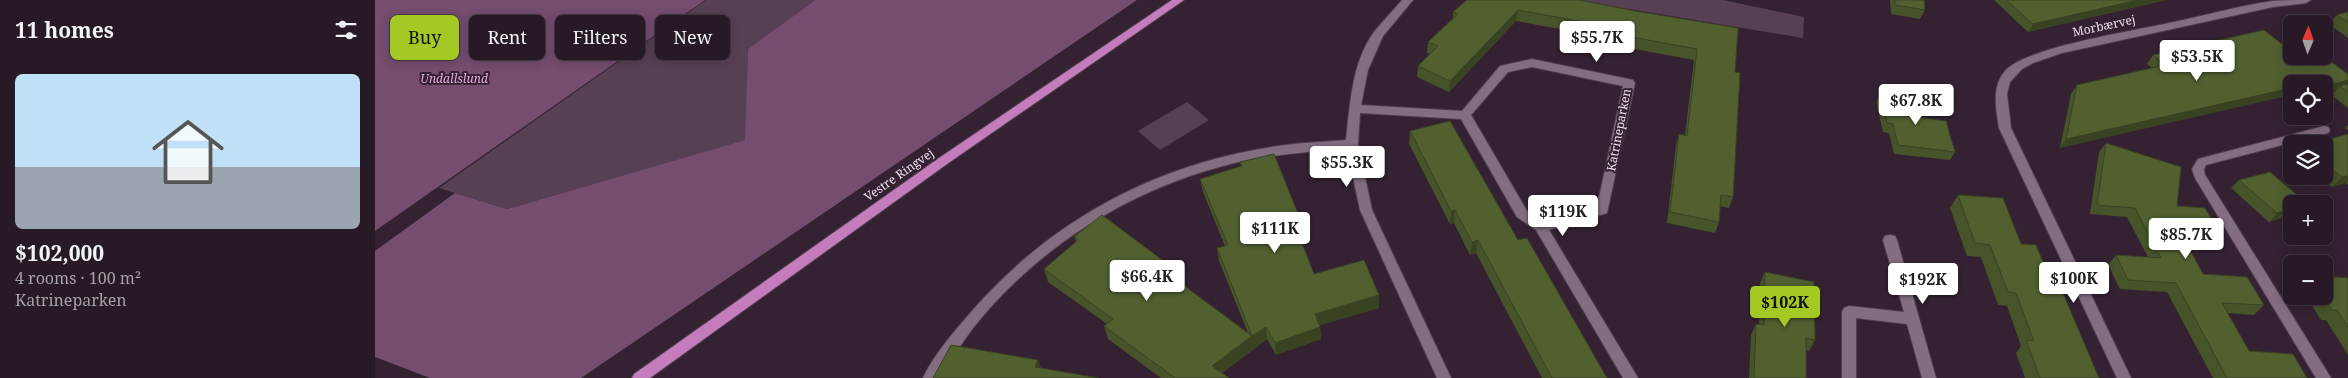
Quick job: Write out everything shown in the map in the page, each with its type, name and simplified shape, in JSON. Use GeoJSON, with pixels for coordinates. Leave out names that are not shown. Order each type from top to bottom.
{"type":"FeatureCollection","features":[{"type":"Feature","properties":{"kind":"main road","name":"Vestre Ringvej"},"geometry":{"type":"LineString","coordinates":[[639,378],[943,161],[1179,0]]}},
{"type":"Feature","properties":{"kind":"street"},"geometry":{"type":"LineString","coordinates":[[1408,0],[1377,35],[1362,70],[1355,109],[1352,144],[1366,210],[1444,378]]}},
{"type":"Feature","properties":{"kind":"street","name":"Morbærvej"},"geometry":{"type":"LineString","coordinates":[[2124,378],[2005,128],[2000,91],[2007,73],[2027,59],[2061,50],[2263,6],[2306,0]]}},
{"type":"Feature","properties":{"kind":"street","name":"Katrineparken"},"geometry":{"type":"LineString","coordinates":[[1465,116],[1504,69],[1532,63],[1629,83],[1603,210],[1541,227]]}},
{"type":"Feature","properties":{"kind":"street"},"geometry":{"type":"LineString","coordinates":[[1355,109],[1465,116],[1522,214],[1541,227],[1631,378]]}},
{"type":"Feature","properties":{"kind":"street"},"geometry":{"type":"LineString","coordinates":[[2324,130],[2202,162],[2198,169],[2199,175],[2324,378]]}},
{"type":"Feature","properties":{"kind":"street"},"geometry":{"type":"LineString","coordinates":[[930,378],[952,342],[981,307],[1026,262],[1068,230],[1112,203],[1158,181],[1206,164],[1254,153],[1283,149],[1352,144]]}},
{"type":"Feature","properties":{"kind":"street"},"geometry":{"type":"LineString","coordinates":[[1890,240],[1929,378]]}},
{"type":"Feature","properties":{"kind":"street"},"geometry":{"type":"LineString","coordinates":[[1849,378],[1849,312],[1912,319]]}},
{"type":"Feature","properties":{"kind":"shaded area"},"geometry":{"type":"Polygon","coordinates":[[[706,0],[815,0],[748,49],[746,140],[507,209],[439,188],[621,60],[645,60],[645,43],[655,36],[655,60],[730,60],[730,15],[685,15],[706,0]]]}},
{"type":"Feature","properties":{"kind":"shaded area"},"geometry":{"type":"Polygon","coordinates":[[[1576,0],[1723,0],[1804,17],[1803,38],[1576,0]]]}},
{"type":"Feature","properties":{"kind":"shaded area"},"geometry":{"type":"Polygon","coordinates":[[[1187,102],[1209,120],[1160,150],[1138,131],[1187,102]]]}},
{"type":"Feature","properties":{"kind":"green space","name":"Undallslund"},"geometry":{"type":"Polygon","coordinates":[[[375,0],[705,0],[684,15],[655,15],[655,35],[645,42],[645,15],[555,15],[555,60],[619,60],[375,231],[375,0]]]}},
{"type":"Feature","properties":{"kind":"green space"},"geometry":{"type":"Polygon","coordinates":[[[815,0],[1137,0],[581,378],[430,378],[375,357],[375,251],[455,193],[507,209],[745,140],[748,49],[815,0]]]}},
{"type":"Feature","properties":{"kind":"building"},"geometry":{"type":"Polygon","coordinates":[[[1467,0],[1580,0],[1738,28],[1735,72],[1740,73],[1733,197],[1721,195],[1719,222],[1670,212],[1679,134],[1687,136],[1697,49],[1599,31],[1600,25],[1518,10],[1450,81],[1418,66],[1438,46],[1428,42],[1458,14],[1453,12],[1467,0]]]}},
{"type":"Feature","properties":{"kind":"building"},"geometry":{"type":"Polygon","coordinates":[[[1895,0],[1924,0],[1925,10],[1895,5],[1895,0]]]}},
{"type":"Feature","properties":{"kind":"building"},"geometry":{"type":"Polygon","coordinates":[[[2006,0],[2138,0],[2033,24],[2006,0]]]}},
{"type":"Feature","properties":{"kind":"building"},"geometry":{"type":"Polygon","coordinates":[[[2348,12],[2348,22],[2337,15],[2348,12]]]}},
{"type":"Feature","properties":{"kind":"building"},"geometry":{"type":"Polygon","coordinates":[[[2264,30],[2283,45],[2283,65],[2333,65],[2333,63],[2348,74],[2348,80],[2333,84],[2333,75],[2283,75],[2283,90],[2066,139],[2077,85],[2165,65],[2153,55],[2264,30]]]}},
{"type":"Feature","properties":{"kind":"building"},"geometry":{"type":"Polygon","coordinates":[[[2348,84],[2348,92],[2340,86],[2348,84]]]}},
{"type":"Feature","properties":{"kind":"building"},"geometry":{"type":"Polygon","coordinates":[[[1881,94],[1912,97],[1917,117],[1946,121],[1955,152],[1898,145],[1893,124],[1887,123],[1881,94]]]}},
{"type":"Feature","properties":{"kind":"building"},"geometry":{"type":"Polygon","coordinates":[[[1450,121],[1518,240],[1527,238],[1607,378],[1552,378],[1478,240],[1472,242],[1455,210],[1451,211],[1410,131],[1450,121]]]}},
{"type":"Feature","properties":{"kind":"building"},"geometry":{"type":"Polygon","coordinates":[[[2348,134],[2348,176],[2342,177],[2333,170],[2333,138],[2348,134]]]}},
{"type":"Feature","properties":{"kind":"building"},"geometry":{"type":"Polygon","coordinates":[[[2106,143],[2181,167],[2177,206],[2205,208],[2220,234],[2180,231],[2203,274],[2247,277],[2264,305],[2222,303],[2249,351],[2293,354],[2307,378],[2227,378],[2176,283],[2128,280],[2116,255],[2161,258],[2135,208],[2097,205],[2106,143]]]}},
{"type":"Feature","properties":{"kind":"building"},"geometry":{"type":"Polygon","coordinates":[[[1274,154],[1301,221],[1294,222],[1314,274],[1364,260],[1379,295],[1315,314],[1320,327],[1275,343],[1266,327],[1252,336],[1217,248],[1228,245],[1200,179],[1242,166],[1240,162],[1274,154]]]}},
{"type":"Feature","properties":{"kind":"building"},"geometry":{"type":"Polygon","coordinates":[[[2270,172],[2283,185],[2297,195],[2283,195],[2283,211],[2277,213],[2239,180],[2270,172]]]}},
{"type":"Feature","properties":{"kind":"building"},"geometry":{"type":"Polygon","coordinates":[[[1958,195],[2003,198],[2021,244],[2036,245],[2056,293],[2063,293],[2099,378],[2040,378],[2026,340],[2034,341],[2016,293],[2008,292],[1990,245],[1975,243],[1958,195]]]}},
{"type":"Feature","properties":{"kind":"building"},"geometry":{"type":"Polygon","coordinates":[[[1102,215],[1169,265],[1163,270],[1252,336],[1212,366],[1229,378],[1175,378],[1104,326],[1113,319],[1044,269],[1078,240],[1074,237],[1102,215]]]}},
{"type":"Feature","properties":{"kind":"building"},"geometry":{"type":"Polygon","coordinates":[[[1765,272],[1814,282],[1815,340],[1806,338],[1806,378],[1754,378],[1756,324],[1764,325],[1765,272]]]}},
{"type":"Feature","properties":{"kind":"building"},"geometry":{"type":"Polygon","coordinates":[[[2333,277],[2348,278],[2348,327],[2337,310],[2332,310],[2329,305],[2333,305],[2333,277]]]}},
{"type":"Feature","properties":{"kind":"building"},"geometry":{"type":"Polygon","coordinates":[[[951,345],[1038,360],[1035,367],[1099,378],[933,378],[951,345]]]}}]}
